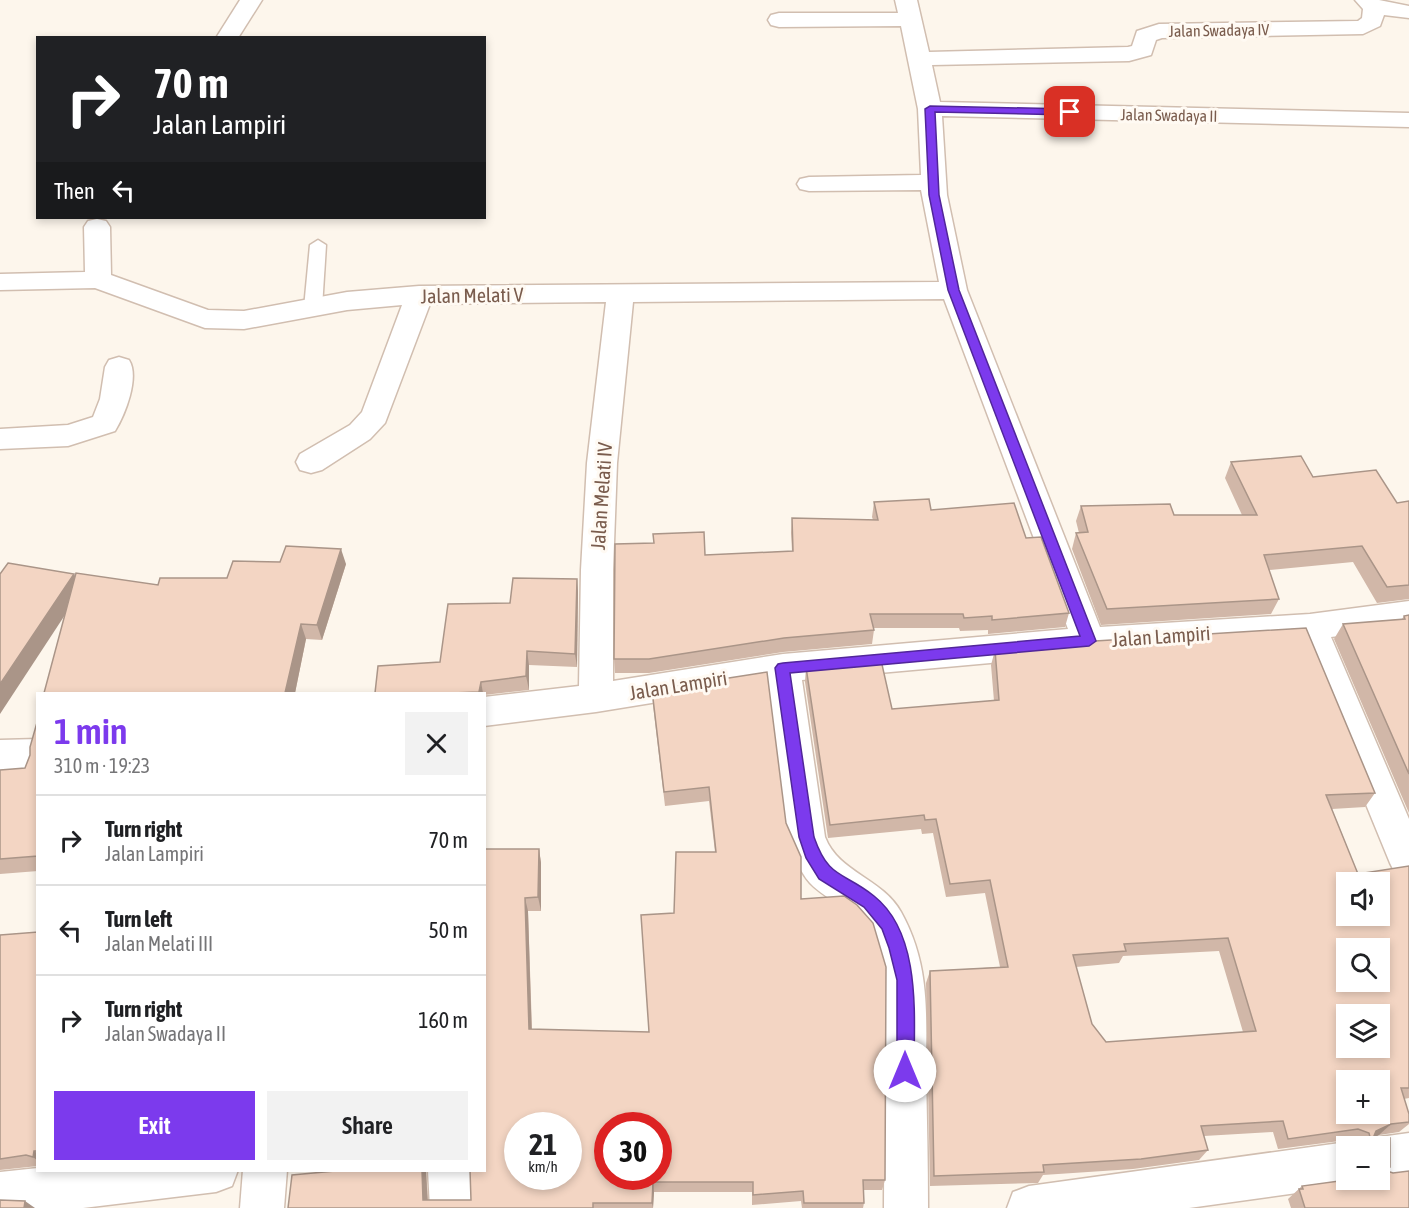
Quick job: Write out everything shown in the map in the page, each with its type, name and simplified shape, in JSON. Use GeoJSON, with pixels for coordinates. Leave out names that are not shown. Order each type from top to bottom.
{"type":"FeatureCollection","features":[{"type":"Feature","properties":{"kind":"street"},"geometry":{"type":"LineString","coordinates":[[228,36],[251,0]]}},
{"type":"Feature","properties":{"kind":"street"},"geometry":{"type":"LineString","coordinates":[[1370,4],[1409,12]]}},
{"type":"Feature","properties":{"kind":"street","name":"Jalan Swadaya IV"},"geometry":{"type":"LineString","coordinates":[[920,59],[1129,54],[1143,50],[1145,36],[1159,31],[1363,27],[1372,21],[1370,4]]}},
{"type":"Feature","properties":{"kind":"street"},"geometry":{"type":"LineString","coordinates":[[779,20],[908,10],[930,109],[933,182],[942,242],[954,290],[1089,641]]}},
{"type":"Feature","properties":{"kind":"street","name":"Jalan Swadaya II"},"geometry":{"type":"LineString","coordinates":[[930,109],[1409,120]]}},
{"type":"Feature","properties":{"kind":"street"},"geometry":{"type":"LineString","coordinates":[[809,184],[933,182]]}},
{"type":"Feature","properties":{"kind":"street"},"geometry":{"type":"LineString","coordinates":[[97,227],[98,280]]}},
{"type":"Feature","properties":{"kind":"street","name":"Jalan Melati V"},"geometry":{"type":"LineString","coordinates":[[0,282],[98,280],[205,319],[244,320],[347,301],[419,295],[620,295],[954,290]]}},
{"type":"Feature","properties":{"kind":"street"},"geometry":{"type":"LineString","coordinates":[[311,462],[360,432],[375,416],[419,295]]}},
{"type":"Feature","properties":{"kind":"street","name":"Jalan Melati IV"},"geometry":{"type":"LineString","coordinates":[[596,698],[597,570],[602,463],[620,295]]}},
{"type":"Feature","properties":{"kind":"street"},"geometry":{"type":"LineString","coordinates":[[0,440],[66,435],[92,431],[105,424],[115,399],[119,367]]}},
{"type":"Feature","properties":{"kind":"street","name":"Jalan Lampiri"},"geometry":{"type":"LineString","coordinates":[[486,712],[596,698],[783,668],[1089,641],[1310,627],[1409,614]]}},
{"type":"Feature","properties":{"kind":"street"},"geometry":{"type":"LineString","coordinates":[[1310,627],[1409,863]]}},
{"type":"Feature","properties":{"kind":"street"},"geometry":{"type":"LineString","coordinates":[[783,668],[806,837],[814,858],[825,874],[870,902],[888,924],[905,980],[906,1208]]}},
{"type":"Feature","properties":{"kind":"street"},"geometry":{"type":"LineString","coordinates":[[0,756],[36,754]]}},
{"type":"Feature","properties":{"kind":"street"},"geometry":{"type":"LineString","coordinates":[[1390,1158],[1409,1155]]}},
{"type":"Feature","properties":{"kind":"street"},"geometry":{"type":"LineString","coordinates":[[1029,1208],[1336,1166]]}},
{"type":"Feature","properties":{"kind":"street"},"geometry":{"type":"LineString","coordinates":[[0,1194],[134,1176],[189,1172]]}},
{"type":"Feature","properties":{"kind":"street"},"geometry":{"type":"LineString","coordinates":[[262,1208],[265,1172]]}},
{"type":"Feature","properties":{"kind":"street"},"geometry":{"type":"LineString","coordinates":[[450,1172],[452,1208]]}},
{"type":"Feature","properties":{"kind":"lane"},"geometry":{"type":"LineString","coordinates":[[313,308],[318,245]]}},
{"type":"Feature","properties":{"kind":"building"},"geometry":{"type":"Polygon","coordinates":[[[1301,456],[1313,477],[1376,470],[1397,503],[1409,501],[1409,585],[1387,587],[1362,546],[1264,555],[1279,599],[1107,609],[1076,533],[1088,532],[1081,506],[1170,504],[1174,515],[1257,515],[1231,462],[1301,456]]]}},
{"type":"Feature","properties":{"kind":"building"},"geometry":{"type":"Polygon","coordinates":[[[929,499],[931,510],[1014,503],[1026,538],[1041,537],[1069,613],[992,620],[992,616],[964,618],[963,614],[870,614],[874,630],[784,638],[649,659],[614,659],[615,544],[654,543],[653,534],[704,532],[705,555],[793,551],[792,518],[878,520],[874,502],[929,499]]]}},
{"type":"Feature","properties":{"kind":"building"},"geometry":{"type":"Polygon","coordinates":[[[286,546],[341,549],[317,625],[301,624],[285,692],[44,692],[76,573],[158,585],[160,578],[227,578],[233,561],[280,562],[286,546]]]}},
{"type":"Feature","properties":{"kind":"building"},"geometry":{"type":"Polygon","coordinates":[[[8,563],[74,574],[0,684],[0,574],[8,563]]]}},
{"type":"Feature","properties":{"kind":"building"},"geometry":{"type":"Polygon","coordinates":[[[513,578],[577,579],[575,654],[527,651],[526,676],[481,682],[479,692],[375,692],[378,666],[440,662],[448,604],[510,603],[513,578]]]}},
{"type":"Feature","properties":{"kind":"building"},"geometry":{"type":"Polygon","coordinates":[[[1409,615],[1409,774],[1343,624],[1405,619],[1404,616],[1409,615]]]}},
{"type":"Feature","properties":{"kind":"building"},"geometry":{"type":"Polygon","coordinates":[[[1306,628],[1375,793],[1326,795],[1357,872],[1336,872],[1336,926],[1390,926],[1390,872],[1371,872],[1409,866],[1409,1088],[1401,1088],[1409,1114],[1409,1122],[1391,1124],[1376,1131],[1374,1136],[1358,1129],[1288,1139],[1283,1121],[1201,1126],[1208,1150],[1141,1159],[1043,1165],[1044,1172],[934,1176],[930,971],[1008,967],[990,880],[950,884],[936,819],[925,820],[924,815],[830,825],[806,667],[881,660],[892,709],[999,700],[995,650],[1095,641],[1306,628]],[[1228,938],[1124,944],[1126,951],[1073,955],[1092,1024],[1106,1042],[1256,1031],[1228,938]]]}},
{"type":"Feature","properties":{"kind":"building"},"geometry":{"type":"Polygon","coordinates":[[[767,672],[786,823],[801,857],[801,899],[844,896],[857,905],[873,923],[886,967],[885,1180],[863,1180],[864,1203],[804,1203],[803,1191],[753,1195],[753,1182],[672,1182],[672,1112],[594,1112],[594,1190],[653,1190],[652,1203],[593,1203],[593,1208],[288,1208],[292,1175],[324,1172],[422,1172],[423,1200],[471,1200],[470,1172],[486,1172],[486,849],[539,849],[538,897],[525,898],[529,1029],[649,1032],[641,915],[674,913],[676,852],[716,852],[709,787],[664,792],[652,690],[767,672]]]}},
{"type":"Feature","properties":{"kind":"building"},"geometry":{"type":"Polygon","coordinates":[[[36,726],[36,856],[0,859],[0,770],[25,768],[30,755],[36,726]]]}},
{"type":"Feature","properties":{"kind":"building"},"geometry":{"type":"Polygon","coordinates":[[[36,932],[36,1151],[33,1157],[26,1155],[0,1159],[0,935],[36,932]]]}},
{"type":"Feature","properties":{"kind":"building"},"geometry":{"type":"Polygon","coordinates":[[[1409,1171],[1409,1208],[1305,1208],[1299,1189],[1303,1189],[1302,1186],[1336,1181],[1336,1190],[1390,1190],[1390,1172],[1409,1171]]]}},
{"type":"Feature","properties":{"kind":"building"},"geometry":{"type":"Polygon","coordinates":[[[0,1200],[25,1201],[24,1208],[0,1208],[0,1200]]]}},
{"type":"Feature","properties":{"kind":"route"},"geometry":{"type":"LineString","coordinates":[[905,1071],[905,980],[897,948],[888,924],[870,902],[825,874],[814,858],[806,837],[783,668],[1089,641],[954,290],[942,242],[934,195],[930,109],[1070,112]]}}]}
